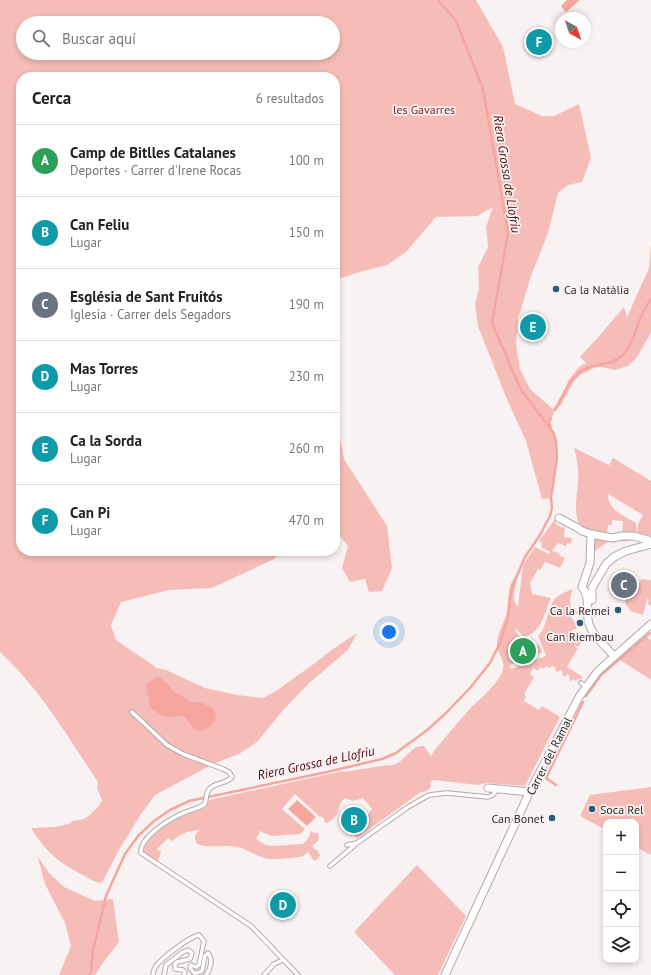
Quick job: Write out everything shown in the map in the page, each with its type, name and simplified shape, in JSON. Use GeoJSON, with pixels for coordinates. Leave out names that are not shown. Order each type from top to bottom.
{"type":"FeatureCollection","features":[{"type":"Feature","properties":{"kind":"street"},"geometry":{"type":"LineString","coordinates":[[559,518],[578,528],[582,532],[612,538],[633,536],[648,540],[651,544],[626,551],[614,557],[606,564],[591,590],[592,603],[589,613]]}},
{"type":"Feature","properties":{"kind":"street"},"geometry":{"type":"LineString","coordinates":[[591,534],[590,563],[582,587],[587,594],[589,624],[592,630],[614,656]]}},
{"type":"Feature","properties":{"kind":"street","name":"Carrer del Ramal"},"geometry":{"type":"LineString","coordinates":[[445,975],[530,792],[579,697],[583,685],[651,624]]}},
{"type":"Feature","properties":{"kind":"street"},"geometry":{"type":"LineString","coordinates":[[488,788],[530,792]]}},
{"type":"Feature","properties":{"kind":"lane"},"geometry":{"type":"LineString","coordinates":[[132,712],[167,745],[183,754],[223,769],[231,774],[232,777],[231,779],[210,787],[202,806],[177,816],[154,832],[143,843],[141,853],[251,926],[298,975]]}},
{"type":"Feature","properties":{"kind":"lane"},"geometry":{"type":"LineString","coordinates":[[330,866],[357,843],[408,807],[429,795],[447,793],[488,797],[493,795],[497,789]]}},
{"type":"Feature","properties":{"kind":"lane"},"geometry":{"type":"LineString","coordinates":[[347,845],[357,843]]}},
{"type":"Feature","properties":{"kind":"lane"},"geometry":{"type":"LineString","coordinates":[[152,975],[156,966],[162,960],[182,944],[199,935],[204,941],[199,965],[196,967],[191,965],[190,968],[197,973],[202,971],[205,956],[208,953],[211,957],[211,963],[206,975]]}},
{"type":"Feature","properties":{"kind":"lane"},"geometry":{"type":"LineString","coordinates":[[164,975],[166,965],[188,950],[192,953],[190,959],[177,962],[175,964],[175,969],[183,970],[185,972],[184,975]]}},
{"type":"Feature","properties":{"kind":"lane"},"geometry":{"type":"LineString","coordinates":[[264,975],[274,964],[283,960]]}},
{"type":"Feature","properties":{"kind":"green space","name":"les Gavarres"},"geometry":{"type":"Polygon","coordinates":[[[0,0],[476,0],[503,47],[515,104],[542,116],[554,116],[579,104],[591,158],[582,182],[568,185],[558,193],[548,233],[531,276],[518,319],[516,344],[520,369],[530,389],[553,409],[564,393],[568,381],[579,367],[586,363],[580,357],[624,307],[627,317],[649,268],[651,244],[651,333],[637,357],[628,366],[615,370],[596,367],[580,375],[574,381],[561,405],[555,410],[549,423],[555,436],[557,449],[551,498],[542,499],[526,441],[506,397],[478,326],[475,304],[479,288],[478,267],[488,247],[486,227],[493,207],[477,216],[436,217],[406,252],[387,265],[340,278],[340,72],[16,72],[16,556],[278,556],[212,588],[169,590],[121,602],[111,625],[116,640],[157,668],[166,670],[205,688],[237,695],[263,698],[276,691],[357,633],[348,650],[309,683],[284,709],[257,742],[239,754],[215,763],[155,795],[139,817],[119,850],[103,881],[100,883],[89,879],[53,856],[31,828],[55,827],[84,819],[99,806],[102,800],[97,788],[98,782],[53,714],[14,666],[0,652],[0,0]]]}},
{"type":"Feature","properties":{"kind":"green space"},"geometry":{"type":"Polygon","coordinates":[[[340,438],[344,459],[387,526],[392,568],[382,591],[369,592],[365,579],[350,582],[342,568],[348,546],[340,536],[340,438]]]}},
{"type":"Feature","properties":{"kind":"green space"},"geometry":{"type":"Polygon","coordinates":[[[574,448],[609,465],[613,458],[651,481],[651,539],[622,534],[623,521],[612,520],[612,525],[608,525],[607,534],[588,530],[579,524],[576,512],[578,464],[574,448]],[[608,494],[611,505],[614,509],[636,523],[637,534],[638,524],[643,515],[608,494]]]}},
{"type":"Feature","properties":{"kind":"green space"},"geometry":{"type":"Polygon","coordinates":[[[555,519],[555,523],[563,528],[565,525],[564,537],[572,538],[571,544],[567,543],[566,546],[558,543],[552,551],[559,553],[560,556],[565,558],[560,568],[545,562],[540,570],[538,569],[530,583],[532,594],[551,598],[542,622],[534,632],[529,635],[523,636],[515,628],[517,634],[521,638],[532,638],[535,645],[539,645],[542,652],[510,665],[511,669],[546,656],[538,636],[542,631],[554,600],[561,594],[573,589],[570,598],[571,610],[572,612],[583,611],[584,613],[571,615],[577,629],[572,630],[574,634],[577,632],[583,640],[578,647],[575,645],[574,646],[578,648],[567,667],[583,677],[581,680],[578,678],[576,681],[573,679],[571,681],[569,679],[570,676],[567,674],[565,677],[562,674],[563,672],[560,670],[558,672],[555,671],[556,668],[552,666],[550,668],[546,666],[544,669],[540,667],[538,671],[533,668],[530,674],[534,677],[524,694],[526,696],[524,701],[539,710],[542,706],[560,717],[525,786],[486,783],[479,785],[433,780],[430,783],[431,787],[427,791],[421,792],[357,838],[352,833],[372,809],[363,798],[353,801],[345,798],[340,804],[336,816],[327,823],[324,822],[325,820],[321,816],[320,817],[295,794],[282,809],[305,829],[300,834],[271,836],[260,831],[256,839],[266,845],[273,846],[303,844],[308,839],[311,831],[318,833],[319,839],[313,848],[318,851],[320,856],[314,861],[308,852],[300,857],[272,859],[261,857],[237,847],[197,844],[195,835],[200,830],[185,833],[172,841],[168,838],[157,849],[161,852],[158,861],[143,852],[149,840],[166,825],[206,807],[209,800],[343,771],[396,764],[416,747],[420,746],[424,746],[431,756],[459,721],[498,680],[503,669],[503,663],[497,642],[506,616],[509,589],[513,579],[517,576],[514,594],[515,603],[518,606],[523,565],[535,547],[549,554],[550,552],[541,547],[542,543],[539,541],[555,519]]]}},
{"type":"Feature","properties":{"kind":"green space"},"geometry":{"type":"Polygon","coordinates":[[[592,536],[633,539],[624,542],[623,540],[615,539],[614,544],[612,539],[592,553],[592,536]]]}},
{"type":"Feature","properties":{"kind":"green space"},"geometry":{"type":"Polygon","coordinates":[[[641,579],[651,580],[651,606],[648,604],[649,599],[647,599],[643,615],[631,611],[625,603],[626,599],[634,596],[638,583],[640,583],[641,579]]]}},
{"type":"Feature","properties":{"kind":"green space"},"geometry":{"type":"Polygon","coordinates":[[[646,637],[651,640],[651,680],[620,660],[646,637]]]}},
{"type":"Feature","properties":{"kind":"green space"},"geometry":{"type":"Polygon","coordinates":[[[651,787],[651,855],[639,849],[639,819],[603,819],[603,828],[580,816],[590,795],[651,787]]]}},
{"type":"Feature","properties":{"kind":"green space"},"geometry":{"type":"Polygon","coordinates":[[[34,843],[38,857],[49,873],[64,887],[95,901],[113,899],[119,942],[95,975],[59,975],[71,946],[65,923],[45,884],[34,843]]]}},
{"type":"Feature","properties":{"kind":"green space"},"geometry":{"type":"Polygon","coordinates":[[[417,865],[466,916],[438,975],[395,975],[354,932],[417,865]]]}},
{"type":"Feature","properties":{"kind":"shaded area"},"geometry":{"type":"Polygon","coordinates":[[[567,0],[580,0],[566,12],[561,6],[567,0]]]}},
{"type":"Feature","properties":{"kind":"shaded area"},"geometry":{"type":"Polygon","coordinates":[[[158,676],[167,683],[174,692],[190,702],[200,702],[213,708],[216,717],[214,722],[206,729],[198,731],[193,728],[185,717],[167,717],[150,708],[146,686],[158,676]]]}},
{"type":"Feature","properties":{"kind":"shaded area"},"geometry":{"type":"Polygon","coordinates":[[[297,800],[316,817],[307,826],[288,809],[297,800]]]}},
{"type":"Feature","properties":{"kind":"waterway","name":"Riera Grossa de Llofriu"},"geometry":{"type":"LineString","coordinates":[[89,975],[91,971],[93,950],[106,896],[125,854],[138,836],[154,821],[170,810],[189,801],[382,759],[396,753],[426,731],[445,714],[470,688],[490,663],[500,643],[508,617],[513,585],[525,557],[540,535],[550,516],[557,458],[556,441],[553,432],[521,390],[492,323],[508,233],[483,89],[456,21],[438,0]]}},
{"type":"Feature","properties":{"kind":"waterway"},"geometry":{"type":"LineString","coordinates":[[555,410],[569,385],[580,372],[585,369],[613,361],[624,354],[630,345],[643,313],[651,299]]}},
{"type":"Feature","properties":{"kind":"waterway","name":"Riera Grossa de Llofriu"},"geometry":{"type":"LineString","coordinates":[[551,418],[549,423],[551,427]]}},
{"type":"Feature","properties":{"kind":"waterway"},"geometry":{"type":"LineString","coordinates":[[586,696],[601,675],[650,633]]}},
{"type":"Feature","properties":{"kind":"waterway"},"geometry":{"type":"LineString","coordinates":[[556,785],[546,778],[583,702]]}},
{"type":"Feature","properties":{"kind":"place","name":"Can Pi"},"geometry":{"type":"Point","coordinates":[539,42]}},
{"type":"Feature","properties":{"kind":"place","name":"Ca la Natàlia"},"geometry":{"type":"Point","coordinates":[556,289]}},
{"type":"Feature","properties":{"kind":"place","name":"Ca la Sorda"},"geometry":{"type":"Point","coordinates":[533,327]}},
{"type":"Feature","properties":{"kind":"place","name":"Església de Sant Fruitós"},"geometry":{"type":"Point","coordinates":[624,585]}},
{"type":"Feature","properties":{"kind":"place","name":"Ca la Remei"},"geometry":{"type":"Point","coordinates":[618,610]}},
{"type":"Feature","properties":{"kind":"place","name":"Can Riembau"},"geometry":{"type":"Point","coordinates":[580,623]}},
{"type":"Feature","properties":{"kind":"place","name":"Camp de Bitlles Catalanes"},"geometry":{"type":"Point","coordinates":[523,651]}},
{"type":"Feature","properties":{"kind":"place","name":"Soca Rel"},"geometry":{"type":"Point","coordinates":[592,809]}},
{"type":"Feature","properties":{"kind":"place","name":"Can Bonet"},"geometry":{"type":"Point","coordinates":[552,818]}},
{"type":"Feature","properties":{"kind":"place","name":"Can Feliu"},"geometry":{"type":"Point","coordinates":[354,820]}},
{"type":"Feature","properties":{"kind":"place","name":"Mas Torres"},"geometry":{"type":"Point","coordinates":[283,905]}}]}
